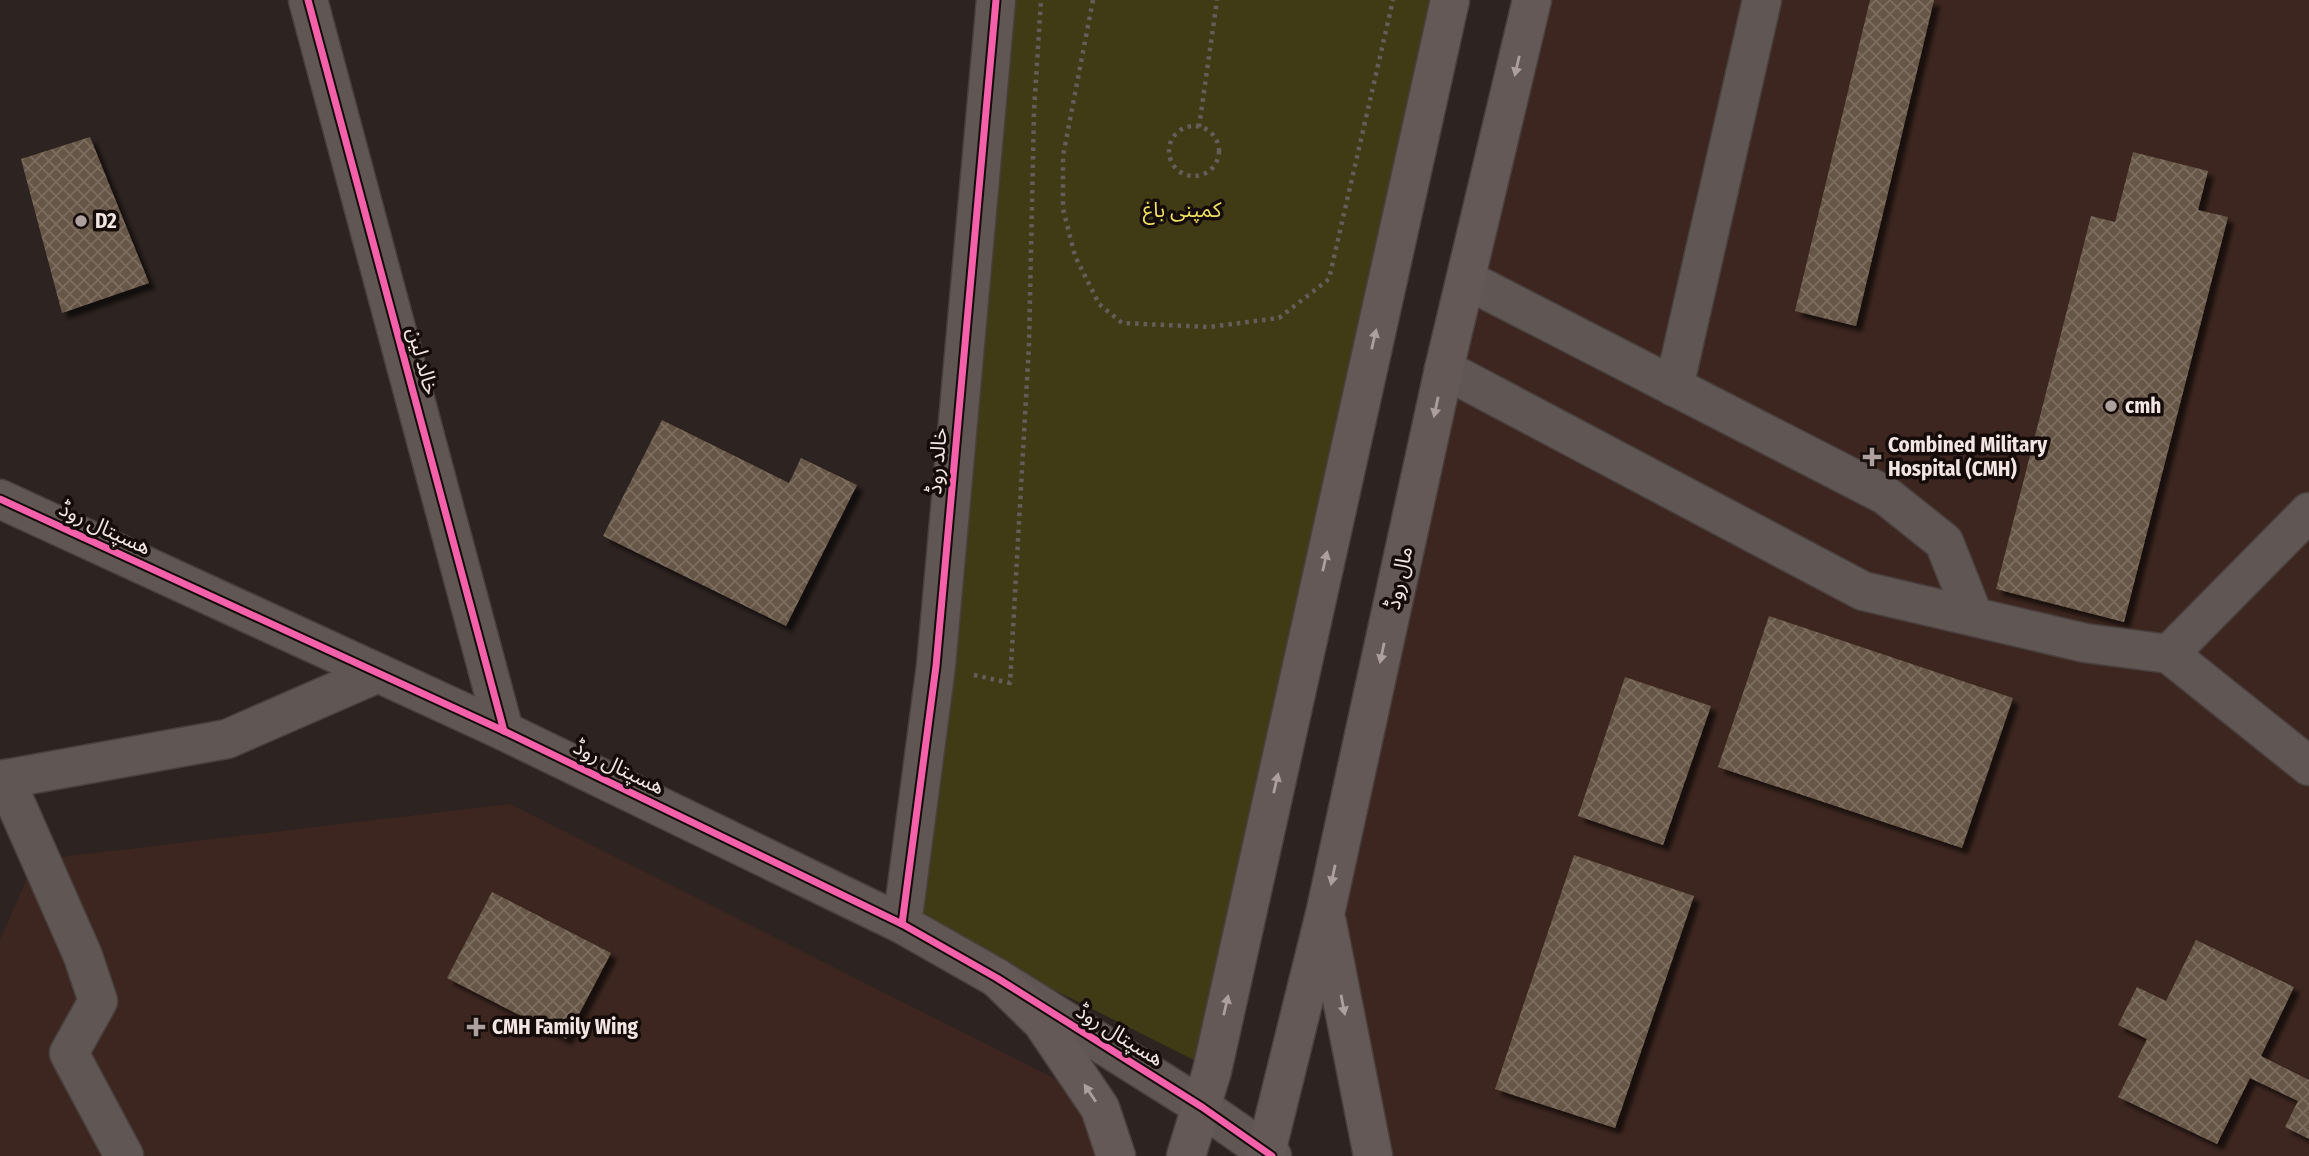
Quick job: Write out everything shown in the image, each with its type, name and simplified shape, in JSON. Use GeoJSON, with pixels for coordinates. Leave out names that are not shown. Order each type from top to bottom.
{"type":"FeatureCollection","features":[{"type":"Feature","properties":{"kind":"main road"},"geometry":{"type":"LineString","coordinates":[[1186,1156],[1202,1107],[1450,0]]}},
{"type":"Feature","properties":{"kind":"main road","name":"مال روڈ"},"geometry":{"type":"LineString","coordinates":[[1268,1155],[1325,914],[1444,369],[1532,0]]}},
{"type":"Feature","properties":{"kind":"main road"},"geometry":{"type":"LineString","coordinates":[[1325,914],[1373,1156]]}},
{"type":"Feature","properties":{"kind":"main road"},"geometry":{"type":"LineString","coordinates":[[997,978],[1042,1022],[1100,1108],[1116,1156]]}},
{"type":"Feature","properties":{"kind":"street","name":"خالد لین"},"geometry":{"type":"LineString","coordinates":[[308,0],[504,731]]}},
{"type":"Feature","properties":{"kind":"street","name":"خالد روڈ"},"geometry":{"type":"LineString","coordinates":[[902,924],[936,666],[996,0]]}},
{"type":"Feature","properties":{"kind":"street"},"geometry":{"type":"LineString","coordinates":[[1674,387],[1762,0]]}},
{"type":"Feature","properties":{"kind":"street"},"geometry":{"type":"LineString","coordinates":[[1467,280],[1885,495],[1944,542],[1973,615]]}},
{"type":"Feature","properties":{"kind":"street"},"geometry":{"type":"LineString","coordinates":[[1444,369],[1863,591],[2085,643],[2169,654],[2309,766]]}},
{"type":"Feature","properties":{"kind":"street","name":"ھسپتال روڈ"},"geometry":{"type":"LineString","coordinates":[[0,499],[504,731],[902,924],[997,978],[1202,1107],[1268,1155]]}},
{"type":"Feature","properties":{"kind":"street"},"geometry":{"type":"LineString","coordinates":[[2169,654],[2309,512]]}},
{"type":"Feature","properties":{"kind":"street"},"geometry":{"type":"LineString","coordinates":[[124,1156],[69,1053],[98,1001],[83,956],[2,780],[227,739],[378,673]]}},
{"type":"Feature","properties":{"kind":"path"},"geometry":{"type":"LineString","coordinates":[[936,666],[1010,683],[1029,345],[1034,111],[1041,0]]}},
{"type":"Feature","properties":{"kind":"path"},"geometry":{"type":"LineString","coordinates":[[1093,0],[1063,156],[1063,209],[1075,256],[1099,304],[1122,323],[1209,327],[1279,318],[1329,279],[1393,0]]}},
{"type":"Feature","properties":{"kind":"path"},"geometry":{"type":"LineString","coordinates":[[1199,127],[1217,0]]}},
{"type":"Feature","properties":{"kind":"path"},"geometry":{"type":"LineString","coordinates":[[1199,127],[1212,133],[1219,145],[1218,160],[1209,171],[1196,177],[1182,174],[1171,164],[1169,150],[1173,136],[1185,128],[1199,127]]}},
{"type":"Feature","properties":{"kind":"shaded area","name":"Combined Military Hospital (CMH)"},"geometry":{"type":"Polygon","coordinates":[[[1545,0],[2309,0],[2309,1156],[1373,1156],[1325,914],[1545,0]]]}},
{"type":"Feature","properties":{"kind":"shaded area","name":"CMH Family Wing"},"geometry":{"type":"Polygon","coordinates":[[[510,804],[1123,1113],[1102,1156],[0,1156],[0,940],[35,860],[510,804]]]}},
{"type":"Feature","properties":{"kind":"green space","name":"کمپنی باغ"},"geometry":{"type":"Polygon","coordinates":[[[993,0],[1443,0],[1208,1067],[901,913],[993,0]]]}},
{"type":"Feature","properties":{"kind":"building"},"geometry":{"type":"Polygon","coordinates":[[[1870,0],[1934,0],[1856,326],[1795,311],[1870,0]]]}},
{"type":"Feature","properties":{"kind":"building","name":"D2"},"geometry":{"type":"Polygon","coordinates":[[[90,137],[149,283],[62,313],[21,159],[90,137]]]}},
{"type":"Feature","properties":{"kind":"building","name":"cmh"},"geometry":{"type":"Polygon","coordinates":[[[2133,152],[2208,171],[2198,210],[2228,217],[2124,622],[1996,589],[2091,216],[2115,222],[2133,152]]]}},
{"type":"Feature","properties":{"kind":"building"},"geometry":{"type":"Polygon","coordinates":[[[662,420],[789,483],[801,458],[857,485],[786,626],[603,536],[662,420]]]}},
{"type":"Feature","properties":{"kind":"building"},"geometry":{"type":"Polygon","coordinates":[[[1769,616],[2013,698],[1962,848],[1718,767],[1769,616]]]}},
{"type":"Feature","properties":{"kind":"building"},"geometry":{"type":"Polygon","coordinates":[[[1625,677],[1711,706],[1663,845],[1578,816],[1625,677]]]}},
{"type":"Feature","properties":{"kind":"building"},"geometry":{"type":"Polygon","coordinates":[[[1574,855],[1694,896],[1615,1128],[1495,1089],[1574,855]]]}},
{"type":"Feature","properties":{"kind":"building"},"geometry":{"type":"Polygon","coordinates":[[[492,892],[611,953],[566,1039],[447,978],[492,892]]]}},
{"type":"Feature","properties":{"kind":"building"},"geometry":{"type":"Polygon","coordinates":[[[2196,940],[2294,987],[2261,1056],[2309,1080],[2309,1139],[2285,1127],[2298,1101],[2250,1078],[2217,1144],[2118,1097],[2147,1039],[2118,1025],[2137,987],[2166,1001],[2196,940]]]}},
{"type":"Feature","properties":{"kind":"cycle path"},"geometry":{"type":"LineString","coordinates":[[308,0],[504,731]]}},
{"type":"Feature","properties":{"kind":"cycle path"},"geometry":{"type":"LineString","coordinates":[[902,924],[936,666],[996,0]]}},
{"type":"Feature","properties":{"kind":"cycle path"},"geometry":{"type":"LineString","coordinates":[[0,499],[504,731],[902,924],[997,978],[1202,1107],[1272,1156]]}},
{"type":"Feature","properties":{"kind":"place","name":"D2"},"geometry":{"type":"Point","coordinates":[81,221]}},
{"type":"Feature","properties":{"kind":"place","name":"cmh"},"geometry":{"type":"Point","coordinates":[2111,406]}},
{"type":"Feature","properties":{"kind":"place","name":"Combined Military Hospital (CMH)"},"geometry":{"type":"Point","coordinates":[1872,457]}},
{"type":"Feature","properties":{"kind":"place","name":"CMH Family Wing"},"geometry":{"type":"Point","coordinates":[476,1027]}}]}
